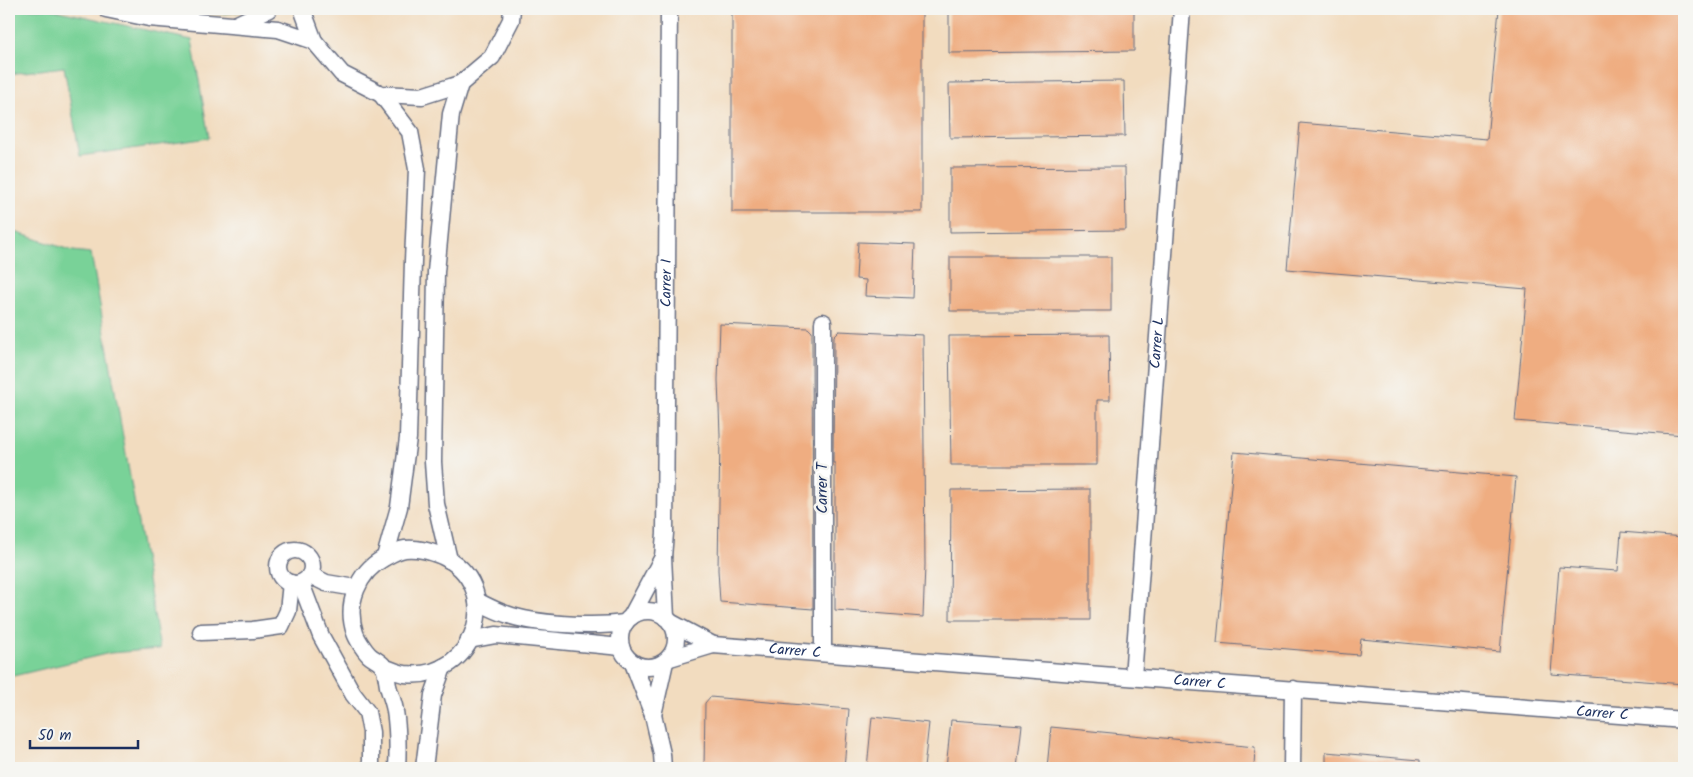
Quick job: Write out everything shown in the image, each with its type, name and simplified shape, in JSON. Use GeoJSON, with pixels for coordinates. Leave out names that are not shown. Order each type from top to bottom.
{"type":"FeatureCollection","features":[{"type":"Feature","properties":{"kind":"street"},"geometry":{"type":"LineString","coordinates":[[106,9],[149,18],[278,29],[314,41]]}},
{"type":"Feature","properties":{"kind":"street"},"geometry":{"type":"LineString","coordinates":[[236,25],[269,9]]}},
{"type":"Feature","properties":{"kind":"street"},"geometry":{"type":"LineString","coordinates":[[303,9],[314,41],[342,74],[381,94],[422,96],[460,84],[492,57],[511,20],[512,9]]}},
{"type":"Feature","properties":{"kind":"street","name":"Carrer I"},"geometry":{"type":"LineString","coordinates":[[668,620],[663,557],[665,523],[669,9]]}},
{"type":"Feature","properties":{"kind":"street","name":"Carrer L"},"geometry":{"type":"LineString","coordinates":[[1132,677],[1182,9]]}},
{"type":"Feature","properties":{"kind":"street"},"geometry":{"type":"LineString","coordinates":[[449,560],[436,504],[433,462],[436,282],[451,114],[460,84]]}},
{"type":"Feature","properties":{"kind":"street"},"geometry":{"type":"LineString","coordinates":[[381,94],[410,132],[417,169],[412,271],[408,438],[399,507],[384,557]]}},
{"type":"Feature","properties":{"kind":"street","name":"Carrer T"},"geometry":{"type":"LineString","coordinates":[[823,322],[823,653]]}},
{"type":"Feature","properties":{"kind":"street"},"geometry":{"type":"LineString","coordinates":[[404,549],[426,550],[449,560],[453,561],[469,579],[477,601],[476,628],[462,654],[450,664],[430,673],[404,674],[383,667],[367,653],[355,633],[352,610],[356,588],[374,563],[394,552],[404,549]]}},
{"type":"Feature","properties":{"kind":"street","name":"Carrer I"},"geometry":{"type":"LineString","coordinates":[[628,620],[663,557]]}},
{"type":"Feature","properties":{"kind":"street"},"geometry":{"type":"LineString","coordinates":[[300,580],[326,582],[356,588]]}},
{"type":"Feature","properties":{"kind":"street"},"geometry":{"type":"LineString","coordinates":[[201,632],[253,630],[281,626],[300,580]]}},
{"type":"Feature","properties":{"kind":"street"},"geometry":{"type":"LineString","coordinates":[[300,580],[321,636],[353,694],[367,712],[371,732],[371,768]]}},
{"type":"Feature","properties":{"kind":"street"},"geometry":{"type":"LineString","coordinates":[[477,601],[506,615],[531,620],[584,625],[628,620]]}},
{"type":"Feature","properties":{"kind":"street"},"geometry":{"type":"LineString","coordinates":[[653,715],[667,660],[675,647],[676,638],[668,620],[656,612],[646,611],[639,612],[628,620],[620,637],[621,647],[633,663],[653,715],[662,754],[663,768]]}},
{"type":"Feature","properties":{"kind":"street","name":"Carrer C"},"geometry":{"type":"LineString","coordinates":[[668,620],[713,645]]}},
{"type":"Feature","properties":{"kind":"street"},"geometry":{"type":"LineString","coordinates":[[469,640],[496,635],[621,647]]}},
{"type":"Feature","properties":{"kind":"street","name":"Carrer C"},"geometry":{"type":"LineString","coordinates":[[667,660],[713,645],[1684,720]]}},
{"type":"Feature","properties":{"kind":"street"},"geometry":{"type":"LineString","coordinates":[[633,663],[642,667],[656,667],[667,660]]}},
{"type":"Feature","properties":{"kind":"street"},"geometry":{"type":"LineString","coordinates":[[383,667],[395,711],[397,768]]}},
{"type":"Feature","properties":{"kind":"street"},"geometry":{"type":"LineString","coordinates":[[424,768],[433,695],[443,667]]}},
{"type":"Feature","properties":{"kind":"street"},"geometry":{"type":"LineString","coordinates":[[1292,768],[1293,690]]}},
{"type":"Feature","properties":{"kind":"green space"},"geometry":{"type":"Polygon","coordinates":[[[9,9],[50,9],[192,40],[209,138],[80,156],[64,67],[9,74],[9,9]]]}},
{"type":"Feature","properties":{"kind":"green space"},"geometry":{"type":"Polygon","coordinates":[[[162,9],[245,9],[228,14],[217,14],[162,9]]]}},
{"type":"Feature","properties":{"kind":"green space"},"geometry":{"type":"Polygon","coordinates":[[[9,230],[73,251],[91,253],[160,649],[110,653],[9,677],[9,230]]]}},
{"type":"Feature","properties":{"kind":"building"},"geometry":{"type":"Polygon","coordinates":[[[732,9],[922,9],[922,212],[732,212],[732,9]]]}},
{"type":"Feature","properties":{"kind":"building"},"geometry":{"type":"Polygon","coordinates":[[[949,9],[1134,9],[1134,51],[949,53],[949,9]]]}},
{"type":"Feature","properties":{"kind":"building"},"geometry":{"type":"Polygon","coordinates":[[[1499,9],[1663,9],[1684,11],[1684,435],[1515,421],[1527,289],[1287,269],[1300,123],[1487,139],[1499,9]]]}},
{"type":"Feature","properties":{"kind":"building"},"geometry":{"type":"Polygon","coordinates":[[[1124,81],[1125,136],[950,138],[949,83],[1124,81]]]}},
{"type":"Feature","properties":{"kind":"building"},"geometry":{"type":"Polygon","coordinates":[[[1125,167],[1126,230],[950,232],[950,168],[1125,167]]]}},
{"type":"Feature","properties":{"kind":"building"},"geometry":{"type":"Polygon","coordinates":[[[858,242],[915,244],[913,298],[865,296],[866,280],[856,279],[858,242]]]}},
{"type":"Feature","properties":{"kind":"building"},"geometry":{"type":"Polygon","coordinates":[[[950,257],[1111,257],[1111,311],[950,311],[950,257]]]}},
{"type":"Feature","properties":{"kind":"building"},"geometry":{"type":"Polygon","coordinates":[[[720,324],[808,328],[812,332],[813,609],[720,602],[718,570],[720,435],[718,380],[720,324]]]}},
{"type":"Feature","properties":{"kind":"building"},"geometry":{"type":"Polygon","coordinates":[[[839,331],[923,335],[925,565],[923,617],[835,610],[834,336],[839,331]]]}},
{"type":"Feature","properties":{"kind":"building"},"geometry":{"type":"Polygon","coordinates":[[[1109,335],[1110,400],[1097,400],[1097,465],[951,465],[949,336],[1109,335]]]}},
{"type":"Feature","properties":{"kind":"building"},"geometry":{"type":"Polygon","coordinates":[[[1234,452],[1516,477],[1500,652],[1361,639],[1359,655],[1217,643],[1234,452]]]}},
{"type":"Feature","properties":{"kind":"building"},"geometry":{"type":"Polygon","coordinates":[[[1090,489],[1090,620],[950,620],[951,490],[1090,489]]]}},
{"type":"Feature","properties":{"kind":"building"},"geometry":{"type":"Polygon","coordinates":[[[1621,532],[1684,537],[1684,684],[1551,674],[1559,567],[1618,571],[1621,532]]]}},
{"type":"Feature","properties":{"kind":"building"},"geometry":{"type":"Polygon","coordinates":[[[710,697],[849,709],[844,768],[704,768],[705,703],[710,697]]]}},
{"type":"Feature","properties":{"kind":"building"},"geometry":{"type":"Polygon","coordinates":[[[872,717],[929,723],[924,768],[867,768],[872,717]]]}},
{"type":"Feature","properties":{"kind":"building"},"geometry":{"type":"Polygon","coordinates":[[[951,720],[1022,725],[1017,768],[946,768],[951,720]]]}},
{"type":"Feature","properties":{"kind":"building"},"geometry":{"type":"Polygon","coordinates":[[[1051,727],[1255,747],[1254,768],[1047,768],[1051,727]]]}},
{"type":"Feature","properties":{"kind":"building"},"geometry":{"type":"Polygon","coordinates":[[[1326,752],[1420,760],[1420,768],[1326,768],[1326,752]]]}}]}
